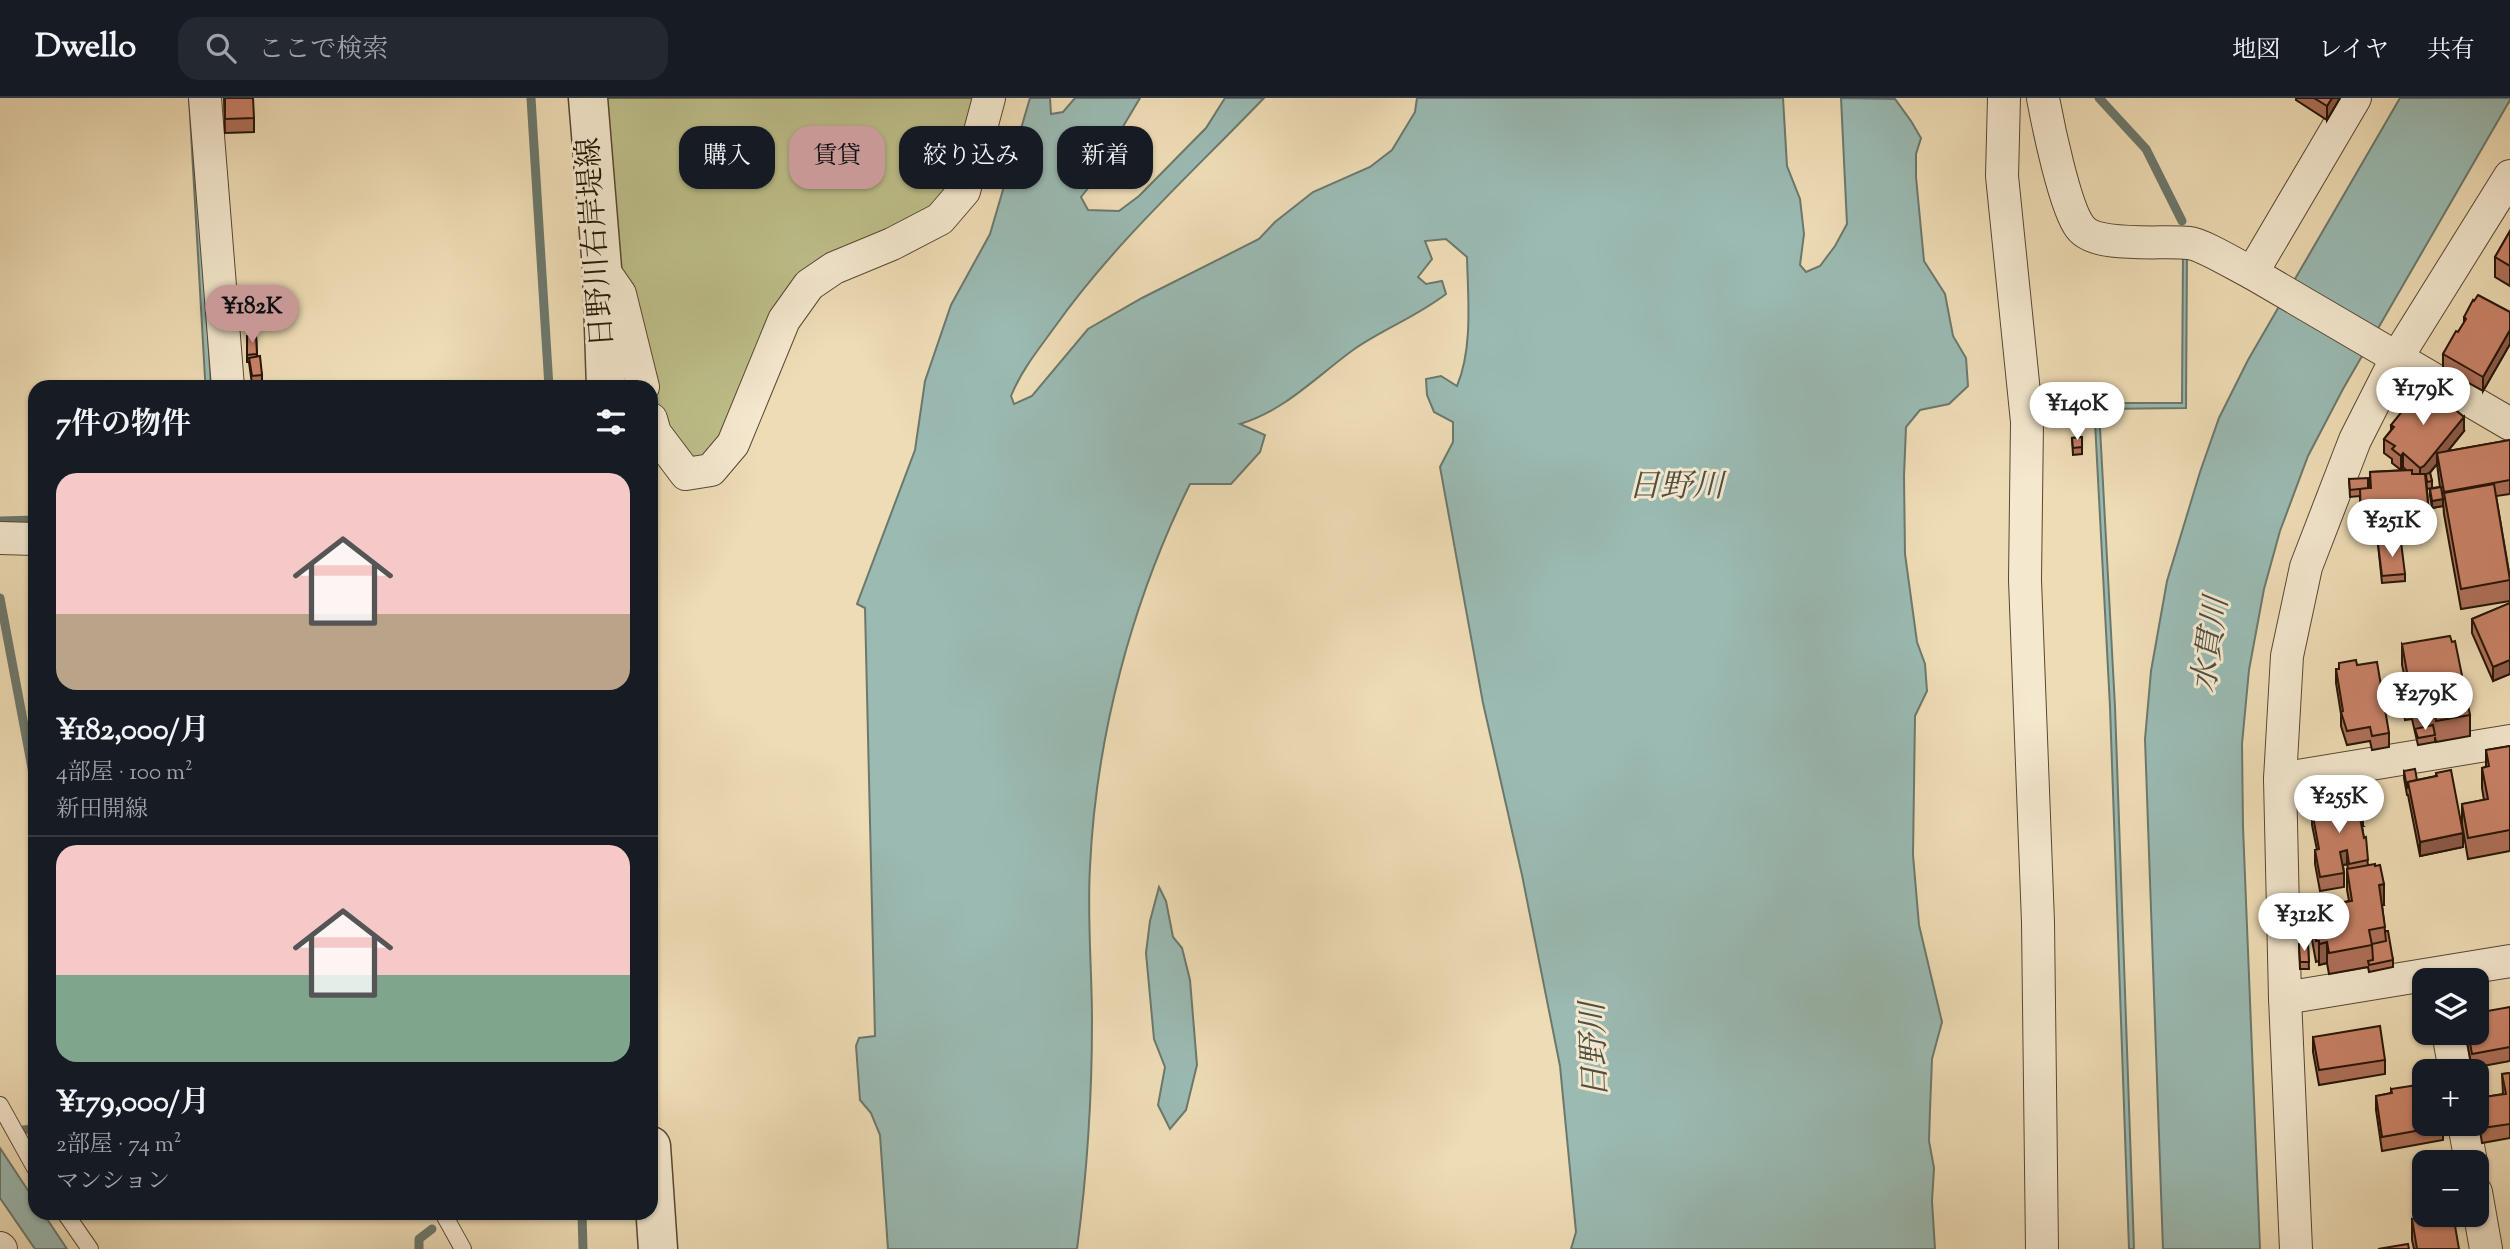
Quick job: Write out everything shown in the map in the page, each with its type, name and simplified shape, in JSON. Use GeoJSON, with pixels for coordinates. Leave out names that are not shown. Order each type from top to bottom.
{"type":"FeatureCollection","features":[{"type":"Feature","properties":{"kind":"street"},"geometry":{"type":"LineString","coordinates":[[205,98],[227,380]]}},
{"type":"Feature","properties":{"kind":"street","name":"日野川右岸堤線"},"geometry":{"type":"LineString","coordinates":[[588,98],[602,268],[606,380]]}},
{"type":"Feature","properties":{"kind":"street"},"geometry":{"type":"LineString","coordinates":[[658,438],[686,474],[711,470],[733,444],[784,320],[809,285],[834,268],[892,244],[940,219],[964,191],[989,98]]}},
{"type":"Feature","properties":{"kind":"street"},"geometry":{"type":"LineString","coordinates":[[2004,98],[2002,176],[2027,422],[2025,580],[2038,922],[2042,1249]]}},
{"type":"Feature","properties":{"kind":"street"},"geometry":{"type":"LineString","coordinates":[[2043,98],[2067,193],[2080,229],[2091,236],[2106,240],[2192,243],[2264,281],[2510,424]]}},
{"type":"Feature","properties":{"kind":"street"},"geometry":{"type":"LineString","coordinates":[[2264,281],[2355,98]]}},
{"type":"Feature","properties":{"kind":"street"},"geometry":{"type":"LineString","coordinates":[[2296,1249],[2285,998],[2280,779],[2287,656],[2306,567],[2390,356],[2510,176]]}},
{"type":"Feature","properties":{"kind":"street"},"geometry":{"type":"LineString","coordinates":[[602,268],[620,293],[641,380]]}},
{"type":"Feature","properties":{"kind":"street"},"geometry":{"type":"LineString","coordinates":[[0,538],[28,538]]}},
{"type":"Feature","properties":{"kind":"street"},"geometry":{"type":"LineString","coordinates":[[2280,779],[2510,741]]}},
{"type":"Feature","properties":{"kind":"street"},"geometry":{"type":"LineString","coordinates":[[2479,968],[2510,961]]}},
{"type":"Feature","properties":{"kind":"street"},"geometry":{"type":"LineString","coordinates":[[2285,998],[2412,981]]}},
{"type":"Feature","properties":{"kind":"street"},"geometry":{"type":"LineString","coordinates":[[656,1220],[658,1249]]}},
{"type":"Feature","properties":{"kind":"street"},"geometry":{"type":"LineString","coordinates":[[2482,1227],[2486,1249]]}},
{"type":"Feature","properties":{"kind":"lane"},"geometry":{"type":"LineString","coordinates":[[0,1105],[28,1155]]}},
{"type":"Feature","properties":{"kind":"lane"},"geometry":{"type":"LineString","coordinates":[[70,1220],[90,1249]]}},
{"type":"Feature","properties":{"kind":"lane"},"geometry":{"type":"LineString","coordinates":[[447,1220],[463,1249]]}},
{"type":"Feature","properties":{"kind":"green space"},"geometry":{"type":"Polygon","coordinates":[[[602,98],[979,98],[970,126],[899,126],[899,189],[951,189],[948,200],[827,263],[729,437],[694,464],[665,435],[658,408],[658,380],[651,380],[632,307],[612,258],[602,98]]]}},
{"type":"Feature","properties":{"kind":"water"},"geometry":{"type":"Polygon","coordinates":[[[189,98],[193,98],[196,121],[211,380],[205,378],[189,98]]]}},
{"type":"Feature","properties":{"kind":"water","name":"日野川"},"geometry":{"type":"Polygon","coordinates":[[[1030,98],[1050,98],[1051,114],[1063,112],[1075,98],[1140,98],[1123,126],[1057,126],[1057,189],[1087,189],[1081,197],[1088,210],[1119,211],[1146,189],[1153,189],[1153,182],[1206,128],[1225,98],[1264,98],[1128,238],[1077,297],[1020,378],[1011,396],[1014,404],[1032,396],[1088,329],[1142,298],[1259,239],[1275,222],[1313,192],[1370,167],[1392,150],[1415,112],[1417,98],[1783,98],[1787,166],[1800,199],[1804,234],[1800,265],[1806,272],[1820,266],[1847,224],[1841,98],[1895,99],[1921,138],[1916,154],[1916,177],[1924,261],[1945,294],[1953,336],[1966,358],[1968,386],[1949,404],[1920,410],[1906,427],[1904,476],[1905,554],[1917,642],[1925,664],[1927,691],[1915,716],[1913,855],[1919,925],[1942,1022],[1932,1059],[1929,1141],[1934,1168],[1932,1201],[1935,1249],[1571,1249],[1576,1232],[1560,1066],[1522,875],[1483,703],[1440,467],[1453,442],[1453,422],[1434,412],[1427,395],[1426,379],[1441,376],[1457,386],[1465,356],[1467,257],[1446,239],[1425,241],[1432,259],[1418,277],[1426,284],[1442,281],[1446,294],[1353,350],[1271,411],[1240,424],[1265,435],[1260,452],[1231,484],[1190,484],[1151,575],[1120,670],[1100,768],[1094,818],[1089,886],[1091,1078],[1077,1249],[888,1249],[880,1135],[871,1113],[860,1100],[856,1046],[859,1038],[875,1036],[865,608],[857,604],[915,450],[925,381],[951,305],[990,234],[1003,189],[1043,189],[1043,126],[1022,126],[1030,98]]]}},
{"type":"Feature","properties":{"kind":"water","name":"水貫川"},"geometry":{"type":"Polygon","coordinates":[[[2400,98],[2510,100],[2343,389],[2308,456],[2280,531],[2264,589],[2249,670],[2242,744],[2260,1249],[2163,1249],[2145,739],[2151,671],[2167,581],[2219,418],[2248,360],[2400,98]]]}},
{"type":"Feature","properties":{"kind":"water"},"geometry":{"type":"Polygon","coordinates":[[[2183,251],[2187,251],[2186,408],[2099,409],[2115,707],[2134,1249],[2129,1249],[2110,707],[2094,403],[2182,403],[2183,251]]]}},
{"type":"Feature","properties":{"kind":"water"},"geometry":{"type":"Polygon","coordinates":[[[1159,887],[1166,901],[1173,937],[1182,948],[1190,980],[1197,1065],[1186,1110],[1170,1129],[1158,1105],[1165,1067],[1154,1039],[1146,953],[1150,921],[1159,887]]]}},
{"type":"Feature","properties":{"kind":"water"},"geometry":{"type":"Polygon","coordinates":[[[0,1148],[28,1190],[28,1220],[48,1220],[67,1249],[35,1249],[0,1198],[0,1148]]]}},
{"type":"Feature","properties":{"kind":"building"},"geometry":{"type":"Polygon","coordinates":[[[225,98],[253,98],[254,118],[225,119],[225,98]]]}},
{"type":"Feature","properties":{"kind":"building"},"geometry":{"type":"Polygon","coordinates":[[[2314,98],[2332,98],[2327,106],[2314,98]]]}},
{"type":"Feature","properties":{"kind":"building"},"geometry":{"type":"Polygon","coordinates":[[[2510,231],[2510,266],[2495,257],[2510,231]]]}},
{"type":"Feature","properties":{"kind":"building"},"geometry":{"type":"Polygon","coordinates":[[[2478,295],[2510,312],[2510,330],[2483,377],[2443,354],[2478,295]]]}},
{"type":"Feature","properties":{"kind":"building"},"geometry":{"type":"Polygon","coordinates":[[[256,335],[257,354],[247,355],[247,336],[256,335]]]}},
{"type":"Feature","properties":{"kind":"building"},"geometry":{"type":"Polygon","coordinates":[[[260,356],[262,375],[252,376],[249,358],[260,356]]]}},
{"type":"Feature","properties":{"kind":"building"},"geometry":{"type":"Polygon","coordinates":[[[2424,384],[2464,417],[2420,468],[2403,453],[2401,456],[2392,449],[2395,446],[2384,439],[2394,427],[2391,425],[2424,384]]]}},
{"type":"Feature","properties":{"kind":"building"},"geometry":{"type":"Polygon","coordinates":[[[2082,437],[2082,447],[2073,448],[2072,438],[2082,437]]]}},
{"type":"Feature","properties":{"kind":"building"},"geometry":{"type":"Polygon","coordinates":[[[2510,440],[2510,480],[2444,492],[2437,453],[2510,440]]]}},
{"type":"Feature","properties":{"kind":"building"},"geometry":{"type":"Polygon","coordinates":[[[2412,470],[2412,474],[2425,474],[2430,523],[2366,527],[2366,521],[2361,521],[2360,488],[2371,488],[2370,472],[2412,470]]]}},
{"type":"Feature","properties":{"kind":"building"},"geometry":{"type":"Polygon","coordinates":[[[2430,473],[2432,481],[2427,482],[2426,474],[2430,473]]]}},
{"type":"Feature","properties":{"kind":"building"},"geometry":{"type":"Polygon","coordinates":[[[2368,478],[2368,488],[2350,490],[2349,479],[2368,478]]]}},
{"type":"Feature","properties":{"kind":"building"},"geometry":{"type":"Polygon","coordinates":[[[2494,484],[2510,580],[2461,589],[2444,493],[2494,484]]]}},
{"type":"Feature","properties":{"kind":"building"},"geometry":{"type":"Polygon","coordinates":[[[2441,487],[2443,499],[2432,501],[2430,489],[2441,487]]]}},
{"type":"Feature","properties":{"kind":"building"},"geometry":{"type":"Polygon","coordinates":[[[2401,542],[2405,574],[2382,576],[2378,544],[2401,542]]]}},
{"type":"Feature","properties":{"kind":"building"},"geometry":{"type":"Polygon","coordinates":[[[2510,603],[2510,660],[2493,667],[2472,619],[2510,603]]]}},
{"type":"Feature","properties":{"kind":"building"},"geometry":{"type":"Polygon","coordinates":[[[2450,636],[2452,642],[2455,641],[2470,715],[2436,721],[2434,711],[2415,715],[2412,698],[2405,700],[2402,679],[2408,678],[2402,644],[2450,636]]]}},
{"type":"Feature","properties":{"kind":"building"},"geometry":{"type":"Polygon","coordinates":[[[2356,660],[2357,665],[2377,662],[2389,733],[2372,736],[2370,727],[2347,731],[2341,712],[2343,711],[2336,669],[2339,669],[2339,663],[2356,660]]]}},
{"type":"Feature","properties":{"kind":"building"},"geometry":{"type":"Polygon","coordinates":[[[2433,725],[2435,735],[2418,738],[2415,729],[2433,725]]]}},
{"type":"Feature","properties":{"kind":"building"},"geometry":{"type":"Polygon","coordinates":[[[2510,746],[2510,830],[2468,838],[2462,804],[2488,799],[2482,768],[2489,766],[2486,750],[2510,746]]]}},
{"type":"Feature","properties":{"kind":"building"},"geometry":{"type":"Polygon","coordinates":[[[2415,769],[2417,780],[2408,782],[2407,788],[2404,771],[2415,769]]]}},
{"type":"Feature","properties":{"kind":"building"},"geometry":{"type":"Polygon","coordinates":[[[2451,770],[2463,833],[2420,842],[2408,782],[2451,770]]]}},
{"type":"Feature","properties":{"kind":"building"},"geometry":{"type":"Polygon","coordinates":[[[2356,794],[2363,812],[2359,813],[2364,838],[2366,837],[2368,860],[2349,864],[2347,850],[2340,852],[2344,873],[2320,877],[2315,850],[2319,849],[2312,811],[2329,807],[2328,799],[2356,794]]]}},
{"type":"Feature","properties":{"kind":"building"},"geometry":{"type":"Polygon","coordinates":[[[2380,865],[2384,884],[2379,885],[2385,927],[2369,930],[2372,945],[2329,953],[2327,942],[2319,944],[2319,941],[2316,941],[2310,908],[2352,901],[2347,869],[2380,865]]]}},
{"type":"Feature","properties":{"kind":"building"},"geometry":{"type":"Polygon","coordinates":[[[2385,931],[2388,931],[2393,960],[2369,965],[2368,961],[2373,960],[2372,944],[2386,941],[2385,931]]]}},
{"type":"Feature","properties":{"kind":"building"},"geometry":{"type":"Polygon","coordinates":[[[2299,944],[2308,944],[2309,962],[2300,962],[2299,944]]]}},
{"type":"Feature","properties":{"kind":"building"},"geometry":{"type":"Polygon","coordinates":[[[2510,1007],[2510,1047],[2472,1054],[2470,1045],[2489,1045],[2489,1011],[2510,1007]]]}},
{"type":"Feature","properties":{"kind":"building"},"geometry":{"type":"Polygon","coordinates":[[[2380,1026],[2385,1060],[2319,1070],[2313,1037],[2380,1026]]]}},
{"type":"Feature","properties":{"kind":"building"},"geometry":{"type":"Polygon","coordinates":[[[2510,1073],[2510,1124],[2489,1127],[2489,1096],[2506,1094],[2502,1074],[2510,1073]]]}},
{"type":"Feature","properties":{"kind":"building"},"geometry":{"type":"Polygon","coordinates":[[[2412,1086],[2412,1132],[2382,1137],[2376,1096],[2392,1093],[2391,1089],[2412,1086]]]}},
{"type":"Feature","properties":{"kind":"building"},"geometry":{"type":"Polygon","coordinates":[[[2413,1227],[2455,1227],[2459,1249],[2417,1249],[2413,1227]]]}},
{"type":"Feature","properties":{"kind":"building"},"geometry":{"type":"Polygon","coordinates":[[[2408,1244],[2409,1249],[2378,1249],[2408,1244]]]}},
{"type":"Feature","properties":{"kind":"waterway"},"geometry":{"type":"LineString","coordinates":[[531,98],[549,380]]}},
{"type":"Feature","properties":{"kind":"waterway"},"geometry":{"type":"LineString","coordinates":[[2099,98],[2146,149],[2182,221]]}},
{"type":"Feature","properties":{"kind":"waterway"},"geometry":{"type":"LineString","coordinates":[[0,521],[28,520]]}},
{"type":"Feature","properties":{"kind":"waterway"},"geometry":{"type":"LineString","coordinates":[[0,598],[28,747]]}},
{"type":"Feature","properties":{"kind":"waterway"},"geometry":{"type":"LineString","coordinates":[[23,1130],[28,1130]]}},
{"type":"Feature","properties":{"kind":"waterway"},"geometry":{"type":"LineString","coordinates":[[582,1220],[583,1249]]}},
{"type":"Feature","properties":{"kind":"waterway"},"geometry":{"type":"LineString","coordinates":[[419,1249],[419,1239],[432,1229]]}}]}
